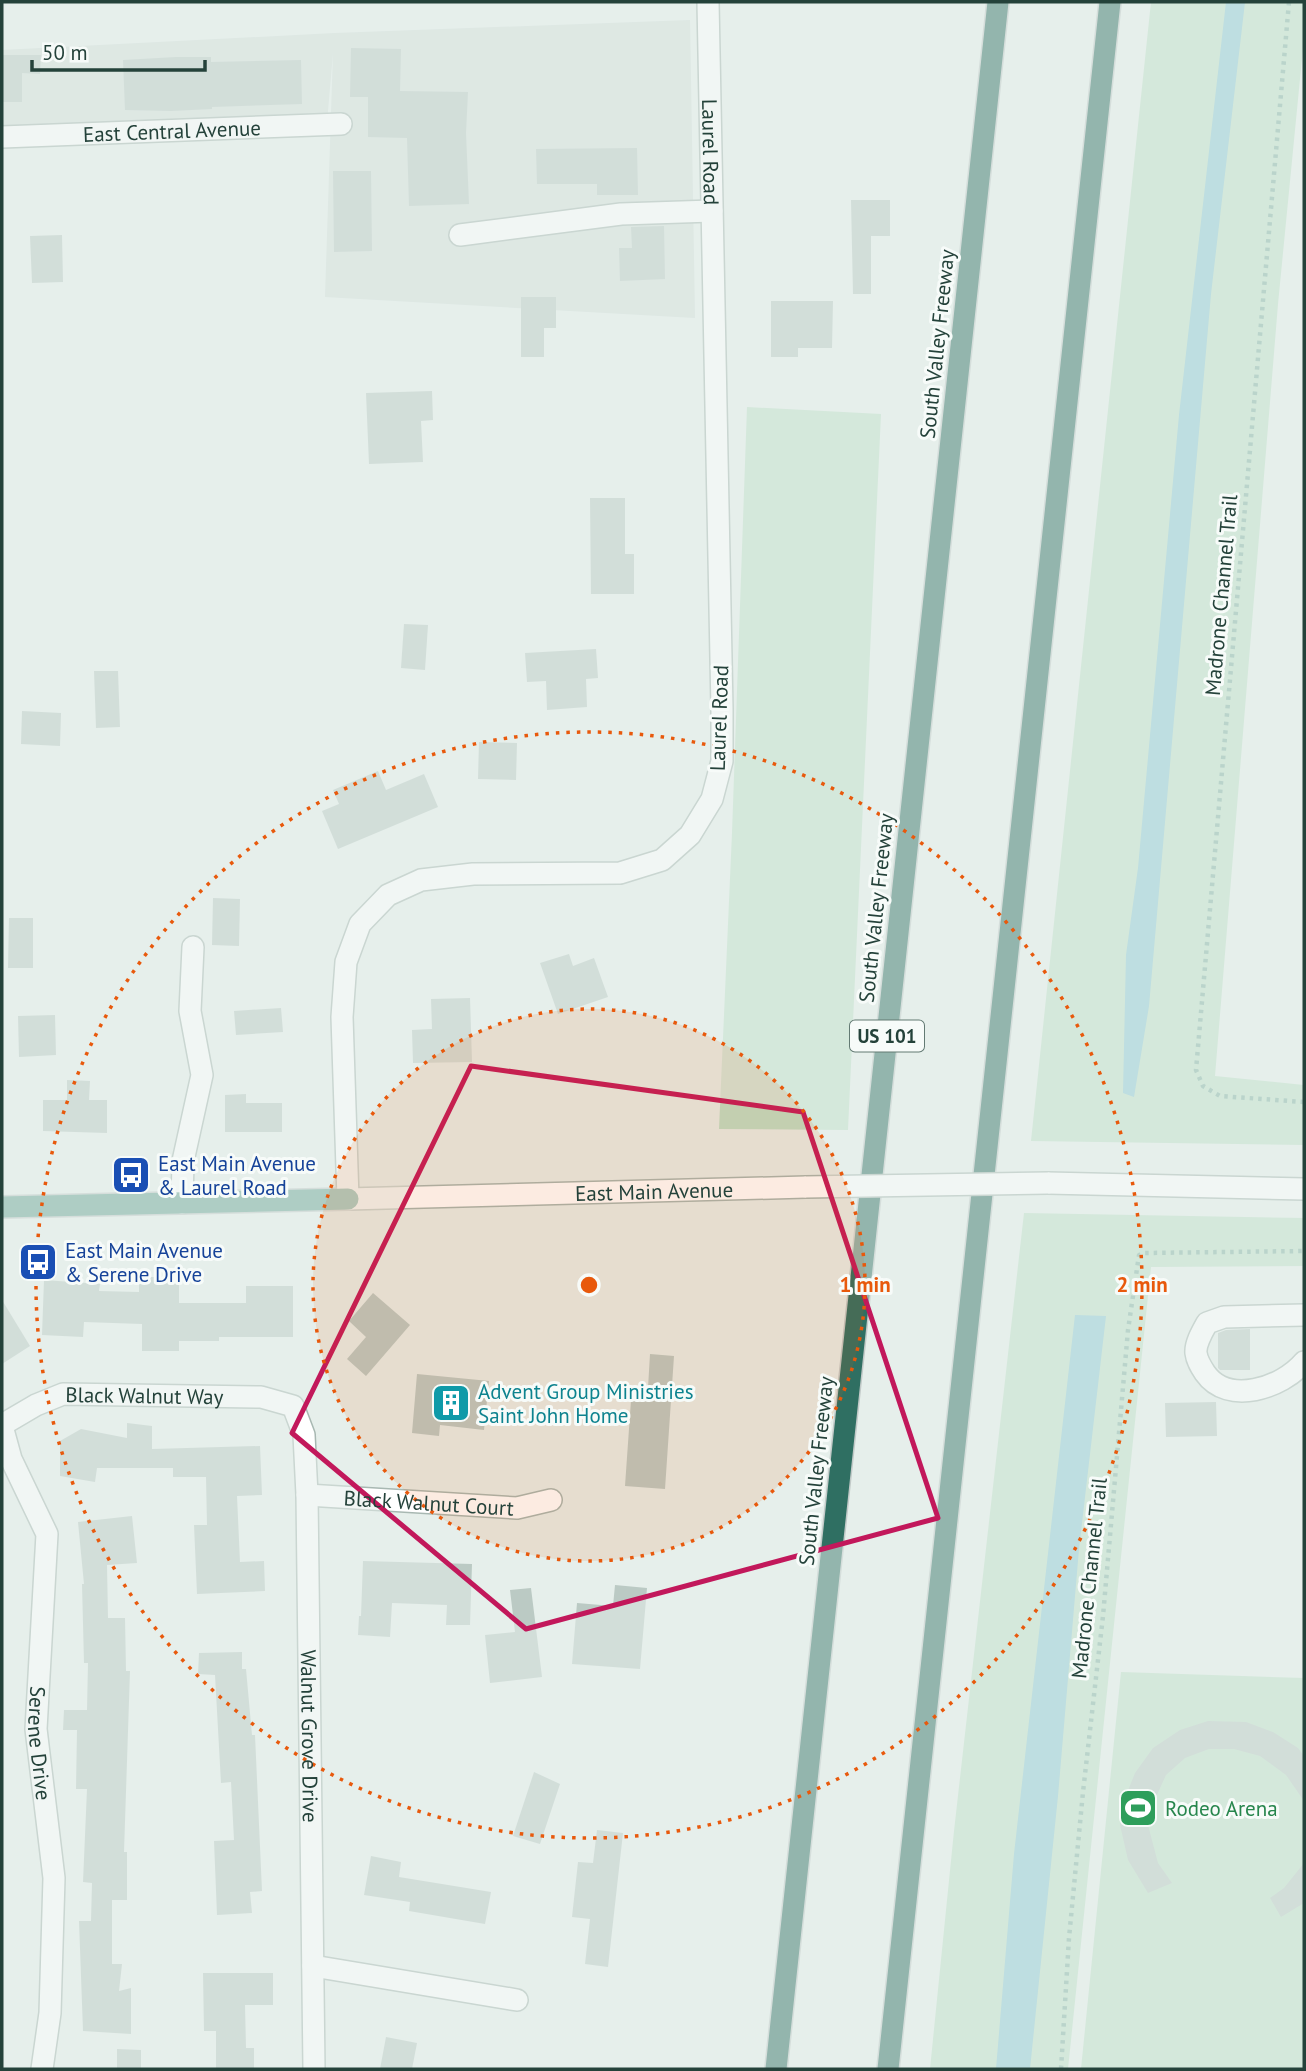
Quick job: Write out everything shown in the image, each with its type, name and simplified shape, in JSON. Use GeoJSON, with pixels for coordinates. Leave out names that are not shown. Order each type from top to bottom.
{"type":"FeatureCollection","features":[{"type":"Feature","properties":{"kind":"highway","name":"South Valley Freeway"},"geometry":{"type":"LineString","coordinates":[[776,2069],[998,2]]}},
{"type":"Feature","properties":{"kind":"highway"},"geometry":{"type":"LineString","coordinates":[[888,2069],[1110,2]]}},
{"type":"Feature","properties":{"kind":"main road","name":"East Main Avenue"},"geometry":{"type":"LineString","coordinates":[[2,1207],[348,1199]]}},
{"type":"Feature","properties":{"kind":"street","name":"Laurel Road"},"geometry":{"type":"LineString","coordinates":[[348,1199],[342,1017],[346,962],[360,924],[388,895],[421,880],[473,874],[620,873],[662,860],[690,835],[712,799],[722,761],[708,2]]}},
{"type":"Feature","properties":{"kind":"street","name":"East Central Avenue"},"geometry":{"type":"LineString","coordinates":[[2,137],[341,124]]}},
{"type":"Feature","properties":{"kind":"street"},"geometry":{"type":"LineString","coordinates":[[460,235],[611,215],[712,211]]}},
{"type":"Feature","properties":{"kind":"street"},"geometry":{"type":"LineString","coordinates":[[182,1203],[184,1161],[202,1075],[190,1011],[193,947]]}},
{"type":"Feature","properties":{"kind":"street","name":"East Main Avenue"},"geometry":{"type":"LineString","coordinates":[[348,1199],[1048,1183],[1304,1189]]}},
{"type":"Feature","properties":{"kind":"street"},"geometry":{"type":"LineString","coordinates":[[1304,1315],[1224,1317],[1206,1323],[1196,1352],[1200,1366],[1211,1382],[1232,1391],[1262,1389],[1284,1380],[1304,1363]]}},
{"type":"Feature","properties":{"kind":"street","name":"Black Walnut Way"},"geometry":{"type":"LineString","coordinates":[[2,1425],[36,1405],[63,1394],[261,1397],[293,1406]]}},
{"type":"Feature","properties":{"kind":"street","name":"Walnut Grove Drive"},"geometry":{"type":"LineString","coordinates":[[293,1406],[304,1435],[307,1495],[314,2069]]}},
{"type":"Feature","properties":{"kind":"street","name":"Serene Drive"},"geometry":{"type":"LineString","coordinates":[[2,1425],[11,1459],[47,1534],[36,1728],[54,1878],[50,2013],[42,2069]]}},
{"type":"Feature","properties":{"kind":"street","name":"Black Walnut Court"},"geometry":{"type":"LineString","coordinates":[[307,1495],[517,1508],[551,1500]]}},
{"type":"Feature","properties":{"kind":"street"},"geometry":{"type":"LineString","coordinates":[[313,1966],[517,2000]]}},
{"type":"Feature","properties":{"kind":"path","name":"Madrone Channel Trail"},"geometry":{"type":"LineString","coordinates":[[1289,2],[1196,1070],[1203,1086],[1220,1096],[1304,1102]]}},
{"type":"Feature","properties":{"kind":"path","name":"Madrone Channel Trail"},"geometry":{"type":"LineString","coordinates":[[1061,2069],[1079,1831],[1103,1616],[1128,1330],[1139,1255],[1304,1251]]}},
{"type":"Feature","properties":{"kind":"highlighted area"},"geometry":{"type":"Polygon","coordinates":[[[471,1066],[803,1112],[938,1518],[526,1629],[292,1433],[471,1066]]]}},
{"type":"Feature","properties":{"kind":"shaded area"},"geometry":{"type":"Polygon","coordinates":[[[690,20],[695,318],[325,297],[333,53],[327,122],[2,138],[2,50],[335,33],[690,20]]]}},
{"type":"Feature","properties":{"kind":"green space"},"geometry":{"type":"Polygon","coordinates":[[[1151,2],[1304,2],[1304,38],[1278,304],[1215,1076],[1304,1085],[1304,1145],[1031,1141],[1151,2]]]}},
{"type":"Feature","properties":{"kind":"green space"},"geometry":{"type":"Polygon","coordinates":[[[747,407],[881,414],[848,1130],[719,1129],[747,407]]]}},
{"type":"Feature","properties":{"kind":"green space"},"geometry":{"type":"Polygon","coordinates":[[[1024,1213],[1304,1218],[1304,1266],[1151,1267],[1068,2069],[930,2069],[954,1831],[1024,1213]]]}},
{"type":"Feature","properties":{"kind":"green space"},"geometry":{"type":"Polygon","coordinates":[[[1121,1672],[1304,1678],[1304,2069],[1081,2069],[1121,1672]]]}},
{"type":"Feature","properties":{"kind":"water"},"geometry":{"type":"Polygon","coordinates":[[[1226,2],[1245,2],[1211,294],[1149,1006],[1134,1097],[1123,1093],[1126,955],[1138,868],[1179,415],[1226,2]]]}},
{"type":"Feature","properties":{"kind":"water"},"geometry":{"type":"Polygon","coordinates":[[[1075,1315],[1106,1316],[1079,1549],[1058,1796],[1030,2069],[996,2069],[1014,1854],[1075,1315]]]}},
{"type":"Feature","properties":{"kind":"building"},"geometry":{"type":"Polygon","coordinates":[[[351,48],[401,49],[400,91],[468,92],[466,133],[469,204],[409,206],[407,138],[368,137],[368,97],[350,97],[351,48]]]}},
{"type":"Feature","properties":{"kind":"building"},"geometry":{"type":"Polygon","coordinates":[[[2,55],[41,55],[40,74],[22,73],[22,102],[2,102],[2,55]]]}},
{"type":"Feature","properties":{"kind":"building"},"geometry":{"type":"Polygon","coordinates":[[[211,57],[211,62],[301,60],[302,104],[171,111],[125,110],[123,60],[211,57]]]}},
{"type":"Feature","properties":{"kind":"building"},"geometry":{"type":"Polygon","coordinates":[[[637,148],[638,195],[597,195],[597,184],[537,184],[536,149],[637,148]]]}},
{"type":"Feature","properties":{"kind":"building"},"geometry":{"type":"Polygon","coordinates":[[[333,171],[371,171],[372,251],[334,252],[333,171]]]}},
{"type":"Feature","properties":{"kind":"building"},"geometry":{"type":"Polygon","coordinates":[[[851,200],[890,200],[890,236],[871,236],[871,294],[853,294],[851,200]]]}},
{"type":"Feature","properties":{"kind":"building"},"geometry":{"type":"Polygon","coordinates":[[[664,226],[665,279],[620,281],[619,248],[632,248],[631,227],[664,226]]]}},
{"type":"Feature","properties":{"kind":"building"},"geometry":{"type":"Polygon","coordinates":[[[62,235],[63,282],[32,283],[30,236],[62,235]]]}},
{"type":"Feature","properties":{"kind":"building"},"geometry":{"type":"Polygon","coordinates":[[[521,297],[556,297],[556,328],[544,328],[544,357],[521,357],[521,297]]]}},
{"type":"Feature","properties":{"kind":"building"},"geometry":{"type":"Polygon","coordinates":[[[771,301],[833,301],[832,348],[798,348],[798,357],[771,357],[771,301]]]}},
{"type":"Feature","properties":{"kind":"building"},"geometry":{"type":"Polygon","coordinates":[[[432,391],[433,420],[421,421],[423,462],[369,464],[366,393],[432,391]]]}},
{"type":"Feature","properties":{"kind":"building"},"geometry":{"type":"Polygon","coordinates":[[[590,498],[625,498],[625,554],[634,554],[634,594],[591,594],[590,498]]]}},
{"type":"Feature","properties":{"kind":"building"},"geometry":{"type":"Polygon","coordinates":[[[404,624],[428,625],[425,670],[401,668],[404,624]]]}},
{"type":"Feature","properties":{"kind":"building"},"geometry":{"type":"Polygon","coordinates":[[[596,649],[598,678],[586,679],[587,707],[547,710],[546,681],[527,682],[525,653],[596,649]]]}},
{"type":"Feature","properties":{"kind":"building"},"geometry":{"type":"Polygon","coordinates":[[[94,671],[118,671],[120,727],[96,728],[94,671]]]}},
{"type":"Feature","properties":{"kind":"building"},"geometry":{"type":"Polygon","coordinates":[[[22,711],[61,713],[60,746],[21,744],[22,711]]]}},
{"type":"Feature","properties":{"kind":"building"},"geometry":{"type":"Polygon","coordinates":[[[479,742],[517,743],[516,780],[478,779],[479,742]]]}},
{"type":"Feature","properties":{"kind":"building"},"geometry":{"type":"Polygon","coordinates":[[[378,771],[386,790],[424,774],[438,807],[338,849],[322,811],[339,804],[333,790],[378,771]]]}},
{"type":"Feature","properties":{"kind":"building"},"geometry":{"type":"Polygon","coordinates":[[[213,898],[240,899],[239,946],[212,945],[213,898]]]}},
{"type":"Feature","properties":{"kind":"building"},"geometry":{"type":"Polygon","coordinates":[[[9,918],[33,918],[33,968],[8,968],[9,918]]]}},
{"type":"Feature","properties":{"kind":"building"},"geometry":{"type":"Polygon","coordinates":[[[569,954],[573,966],[594,958],[608,997],[558,1014],[540,963],[569,954]]]}},
{"type":"Feature","properties":{"kind":"building"},"geometry":{"type":"Polygon","coordinates":[[[470,998],[472,1062],[413,1063],[412,1030],[432,1029],[431,999],[470,998]]]}},
{"type":"Feature","properties":{"kind":"building"},"geometry":{"type":"Polygon","coordinates":[[[281,1008],[283,1032],[236,1035],[234,1011],[281,1008]]]}},
{"type":"Feature","properties":{"kind":"building"},"geometry":{"type":"Polygon","coordinates":[[[55,1015],[56,1055],[19,1057],[18,1016],[55,1015]]]}},
{"type":"Feature","properties":{"kind":"building"},"geometry":{"type":"Polygon","coordinates":[[[67,1080],[90,1081],[89,1100],[107,1100],[107,1133],[43,1131],[43,1100],[67,1100],[67,1080]]]}},
{"type":"Feature","properties":{"kind":"building"},"geometry":{"type":"Polygon","coordinates":[[[246,1094],[246,1103],[282,1103],[282,1132],[225,1132],[225,1095],[246,1094]]]}},
{"type":"Feature","properties":{"kind":"building"},"geometry":{"type":"Polygon","coordinates":[[[139,1277],[179,1277],[179,1303],[246,1303],[246,1286],[293,1286],[293,1337],[219,1337],[219,1341],[179,1341],[179,1351],[142,1351],[142,1324],[84,1322],[83,1337],[42,1335],[44,1280],[100,1284],[99,1291],[139,1292],[139,1277]]]}},
{"type":"Feature","properties":{"kind":"building"},"geometry":{"type":"Polygon","coordinates":[[[373,1293],[410,1325],[366,1376],[347,1359],[366,1337],[349,1321],[373,1293]]]}},
{"type":"Feature","properties":{"kind":"building"},"geometry":{"type":"Polygon","coordinates":[[[2,1300],[30,1346],[2,1364],[2,1300]]]}},
{"type":"Feature","properties":{"kind":"building"},"geometry":{"type":"Polygon","coordinates":[[[1250,1329],[1250,1370],[1220,1370],[1218,1333],[1250,1329]]]}},
{"type":"Feature","properties":{"kind":"building"},"geometry":{"type":"Polygon","coordinates":[[[650,1354],[674,1356],[665,1489],[625,1486],[632,1386],[648,1388],[650,1354]]]}},
{"type":"Feature","properties":{"kind":"building","name":"Advent Group Ministries Saint John Home"},"geometry":{"type":"Polygon","coordinates":[[[417,1374],[489,1381],[484,1430],[440,1425],[439,1436],[412,1433],[417,1374]]]}},
{"type":"Feature","properties":{"kind":"building"},"geometry":{"type":"Polygon","coordinates":[[[1216,1402],[1217,1436],[1166,1437],[1165,1403],[1216,1402]]]}},
{"type":"Feature","properties":{"kind":"building"},"geometry":{"type":"Polygon","coordinates":[[[127,1423],[152,1426],[152,1449],[260,1446],[262,1495],[237,1496],[240,1562],[264,1561],[265,1591],[197,1594],[194,1525],[207,1525],[206,1477],[173,1477],[173,1468],[97,1468],[95,1482],[60,1476],[60,1441],[81,1429],[127,1438],[127,1423]]]}},
{"type":"Feature","properties":{"kind":"building"},"geometry":{"type":"Polygon","coordinates":[[[132,1516],[137,1563],[107,1565],[108,1618],[125,1618],[126,1671],[130,1671],[124,1852],[127,1852],[127,1900],[112,1900],[112,1964],[122,1964],[119,1991],[131,1988],[131,2034],[83,2031],[79,1921],[91,1921],[92,1883],[83,1882],[87,1789],[76,1789],[77,1730],[63,1730],[64,1710],[87,1710],[88,1663],[84,1663],[84,1584],[78,1522],[132,1516]]]}},
{"type":"Feature","properties":{"kind":"building"},"geometry":{"type":"Polygon","coordinates":[[[363,1561],[472,1564],[470,1625],[446,1625],[447,1605],[392,1603],[390,1637],[358,1635],[363,1561]]]}},
{"type":"Feature","properties":{"kind":"building"},"geometry":{"type":"Polygon","coordinates":[[[615,1585],[647,1588],[640,1669],[572,1664],[577,1603],[613,1606],[615,1585]]]}},
{"type":"Feature","properties":{"kind":"building"},"geometry":{"type":"Polygon","coordinates":[[[531,1588],[542,1677],[490,1683],[485,1635],[515,1632],[510,1590],[531,1588]]]}},
{"type":"Feature","properties":{"kind":"building"},"geometry":{"type":"Polygon","coordinates":[[[242,1652],[252,1735],[255,1735],[262,1891],[250,1892],[252,1913],[217,1915],[214,1841],[234,1840],[231,1782],[221,1783],[215,1675],[198,1674],[199,1653],[242,1652]]]}},
{"type":"Feature","properties":{"kind":"building","name":"Rodeo Arena"},"geometry":{"type":"Polygon","coordinates":[[[1208,1721],[1246,1722],[1273,1732],[1298,1748],[1304,1756],[1304,1801],[1286,1775],[1260,1756],[1234,1749],[1209,1749],[1185,1758],[1166,1775],[1148,1825],[1158,1863],[1172,1883],[1148,1893],[1128,1860],[1120,1825],[1125,1798],[1135,1773],[1153,1748],[1180,1730],[1208,1721]]]}},
{"type":"Feature","properties":{"kind":"building"},"geometry":{"type":"Polygon","coordinates":[[[534,1772],[560,1784],[540,1844],[513,1836],[534,1772]]]}},
{"type":"Feature","properties":{"kind":"building"},"geometry":{"type":"Polygon","coordinates":[[[597,1830],[623,1833],[608,1967],[585,1964],[590,1919],[572,1917],[578,1862],[593,1863],[597,1830]]]}},
{"type":"Feature","properties":{"kind":"building"},"geometry":{"type":"Polygon","coordinates":[[[371,1856],[401,1862],[399,1877],[491,1892],[485,1924],[409,1911],[410,1902],[364,1895],[371,1856]]]}},
{"type":"Feature","properties":{"kind":"building"},"geometry":{"type":"Polygon","coordinates":[[[1304,1863],[1304,1903],[1281,1917],[1270,1898],[1284,1888],[1304,1863]]]}},
{"type":"Feature","properties":{"kind":"building"},"geometry":{"type":"Polygon","coordinates":[[[203,1973],[273,1973],[273,2005],[245,2005],[246,2048],[254,2048],[254,2069],[216,2069],[216,2031],[204,2031],[203,1973]]]}},
{"type":"Feature","properties":{"kind":"building"},"geometry":{"type":"Polygon","coordinates":[[[386,2037],[417,2043],[412,2069],[380,2069],[386,2037]]]}},
{"type":"Feature","properties":{"kind":"building"},"geometry":{"type":"Polygon","coordinates":[[[117,2049],[141,2050],[141,2069],[117,2069],[117,2049]]]}},
{"type":"Feature","properties":{"kind":"place","name":"East Main Avenue & Laurel Road"},"geometry":{"type":"Point","coordinates":[131,1175]}},
{"type":"Feature","properties":{"kind":"place","name":"East Main Avenue & Serene Drive"},"geometry":{"type":"Point","coordinates":[38,1262]}},
{"type":"Feature","properties":{"kind":"place","name":"Advent Group Ministries Saint John Home"},"geometry":{"type":"Point","coordinates":[451,1403]}},
{"type":"Feature","properties":{"kind":"place","name":"Rodeo Arena"},"geometry":{"type":"Point","coordinates":[1138,1808]}}]}
